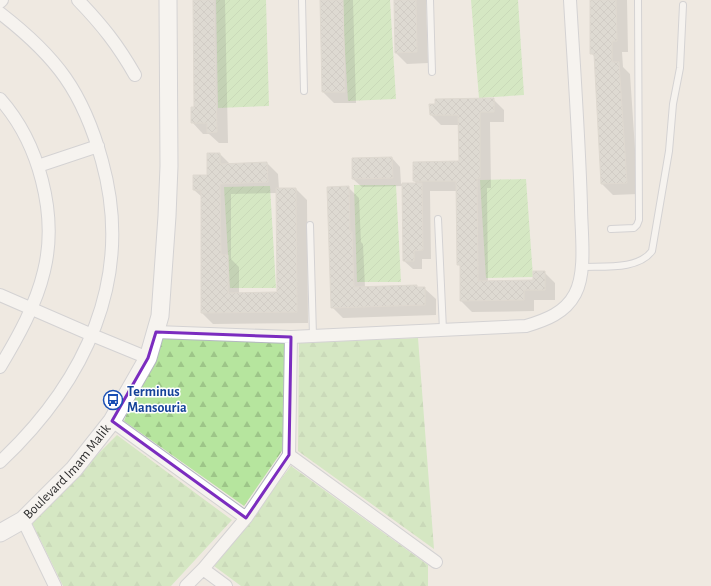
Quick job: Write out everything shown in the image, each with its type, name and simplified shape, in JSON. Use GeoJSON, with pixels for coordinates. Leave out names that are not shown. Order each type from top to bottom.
{"type":"FeatureCollection","features":[{"type":"Feature","properties":{"kind":"street"},"geometry":{"type":"LineString","coordinates":[[78,0],[116,43],[135,75]]}},
{"type":"Feature","properties":{"kind":"street","name":"Boulevard Imam Malik"},"geometry":{"type":"LineString","coordinates":[[0,533],[23,520],[74,469],[112,421],[148,358],[160,316],[169,166],[168,0]]}},
{"type":"Feature","properties":{"kind":"street"},"geometry":{"type":"LineString","coordinates":[[156,332],[291,337],[526,326],[544,321],[560,312],[575,294],[582,267],[578,129],[570,0]]}},
{"type":"Feature","properties":{"kind":"street"},"geometry":{"type":"LineString","coordinates":[[0,13],[25,32],[60,69],[77,95],[92,126],[98,146],[107,180],[113,225],[112,249],[105,297],[92,335],[77,366],[62,390],[39,421],[0,462]]}},
{"type":"Feature","properties":{"kind":"street"},"geometry":{"type":"LineString","coordinates":[[0,99],[18,124],[38,166],[47,210],[48,241],[44,270],[31,308],[17,338],[0,367]]}},
{"type":"Feature","properties":{"kind":"street"},"geometry":{"type":"LineString","coordinates":[[38,166],[98,146]]}},
{"type":"Feature","properties":{"kind":"street"},"geometry":{"type":"LineString","coordinates":[[0,294],[148,358]]}},
{"type":"Feature","properties":{"kind":"street"},"geometry":{"type":"LineString","coordinates":[[186,586],[203,569],[246,518],[289,455],[291,337]]}},
{"type":"Feature","properties":{"kind":"street"},"geometry":{"type":"LineString","coordinates":[[112,421],[246,518]]}},
{"type":"Feature","properties":{"kind":"street"},"geometry":{"type":"LineString","coordinates":[[289,455],[436,562]]}},
{"type":"Feature","properties":{"kind":"street"},"geometry":{"type":"LineString","coordinates":[[23,520],[55,586]]}},
{"type":"Feature","properties":{"kind":"street"},"geometry":{"type":"LineString","coordinates":[[203,569],[226,586]]}},
{"type":"Feature","properties":{"kind":"lane"},"geometry":{"type":"LineString","coordinates":[[302,0],[304,91]]}},
{"type":"Feature","properties":{"kind":"lane"},"geometry":{"type":"LineString","coordinates":[[430,0],[432,72]]}},
{"type":"Feature","properties":{"kind":"lane"},"geometry":{"type":"LineString","coordinates":[[611,229],[634,228],[639,220],[638,0]]}},
{"type":"Feature","properties":{"kind":"lane"},"geometry":{"type":"LineString","coordinates":[[582,267],[632,265],[647,258],[652,251],[668,151],[673,104],[680,68],[683,5]]}},
{"type":"Feature","properties":{"kind":"lane"},"geometry":{"type":"LineString","coordinates":[[438,219],[442,330]]}},
{"type":"Feature","properties":{"kind":"lane"},"geometry":{"type":"LineString","coordinates":[[310,225],[313,336]]}},
{"type":"Feature","properties":{"kind":"highlighted area"},"geometry":{"type":"Polygon","coordinates":[[[156,332],[291,337],[289,455],[246,518],[112,421],[148,358],[156,332]]]}},
{"type":"Feature","properties":{"kind":"green space"},"geometry":{"type":"Polygon","coordinates":[[[216,0],[266,0],[269,106],[218,108],[216,0]]]}},
{"type":"Feature","properties":{"kind":"green space"},"geometry":{"type":"Polygon","coordinates":[[[342,0],[390,0],[396,99],[348,101],[342,0]]]}},
{"type":"Feature","properties":{"kind":"green space"},"geometry":{"type":"Polygon","coordinates":[[[471,0],[518,0],[524,95],[479,98],[471,0]]]}},
{"type":"Feature","properties":{"kind":"green space"},"geometry":{"type":"Polygon","coordinates":[[[526,179],[533,277],[486,278],[480,180],[526,179]]]}},
{"type":"Feature","properties":{"kind":"green space"},"geometry":{"type":"Polygon","coordinates":[[[354,185],[396,185],[401,282],[357,282],[354,185]]]}},
{"type":"Feature","properties":{"kind":"green space"},"geometry":{"type":"Polygon","coordinates":[[[270,186],[276,288],[230,288],[224,187],[270,186]]]}},
{"type":"Feature","properties":{"kind":"green space"},"geometry":{"type":"Polygon","coordinates":[[[155,337],[291,343],[282,451],[244,506],[124,421],[155,337]]]}},
{"type":"Feature","properties":{"kind":"green space"},"geometry":{"type":"Polygon","coordinates":[[[418,338],[434,549],[298,451],[299,343],[418,338]]]}},
{"type":"Feature","properties":{"kind":"green space"},"geometry":{"type":"Polygon","coordinates":[[[117,435],[232,520],[171,586],[63,586],[31,521],[117,435]]]}},
{"type":"Feature","properties":{"kind":"green space"},"geometry":{"type":"Polygon","coordinates":[[[291,466],[428,565],[428,586],[241,586],[214,566],[291,466]]]}},
{"type":"Feature","properties":{"kind":"building"},"geometry":{"type":"Polygon","coordinates":[[[193,0],[214,0],[217,132],[207,133],[207,123],[191,123],[191,107],[194,107],[193,0]]]}},
{"type":"Feature","properties":{"kind":"building"},"geometry":{"type":"Polygon","coordinates":[[[320,0],[343,0],[345,92],[322,92],[320,0]]]}},
{"type":"Feature","properties":{"kind":"building"},"geometry":{"type":"Polygon","coordinates":[[[394,0],[416,0],[417,52],[395,53],[394,0]]]}},
{"type":"Feature","properties":{"kind":"building"},"geometry":{"type":"Polygon","coordinates":[[[590,0],[616,0],[617,41],[612,41],[612,62],[619,62],[627,183],[601,184],[594,54],[590,54],[590,0]]]}},
{"type":"Feature","properties":{"kind":"building"},"geometry":{"type":"Polygon","coordinates":[[[494,98],[494,112],[480,112],[480,178],[477,178],[478,281],[533,280],[533,271],[545,271],[545,290],[524,290],[524,300],[460,301],[460,265],[457,265],[456,181],[413,181],[413,162],[459,161],[458,115],[430,115],[429,104],[435,104],[435,99],[494,98]]]}},
{"type":"Feature","properties":{"kind":"building"},"geometry":{"type":"Polygon","coordinates":[[[207,153],[220,153],[220,164],[267,162],[268,182],[220,184],[221,255],[228,255],[228,293],[277,292],[276,188],[296,188],[297,312],[201,313],[201,190],[193,190],[193,175],[207,175],[207,153]]]}},
{"type":"Feature","properties":{"kind":"building"},"geometry":{"type":"Polygon","coordinates":[[[392,157],[393,178],[352,179],[352,158],[392,157]]]}},
{"type":"Feature","properties":{"kind":"building"},"geometry":{"type":"Polygon","coordinates":[[[402,183],[422,183],[423,250],[414,251],[414,261],[403,261],[402,183]]]}},
{"type":"Feature","properties":{"kind":"building"},"geometry":{"type":"Polygon","coordinates":[[[349,186],[350,232],[352,232],[354,287],[417,285],[417,287],[425,287],[425,305],[331,308],[327,187],[349,186]]]}},
{"type":"Feature","properties":{"kind":"place","name":"Terminus Mansouria"},"geometry":{"type":"Point","coordinates":[113,400]}}]}
